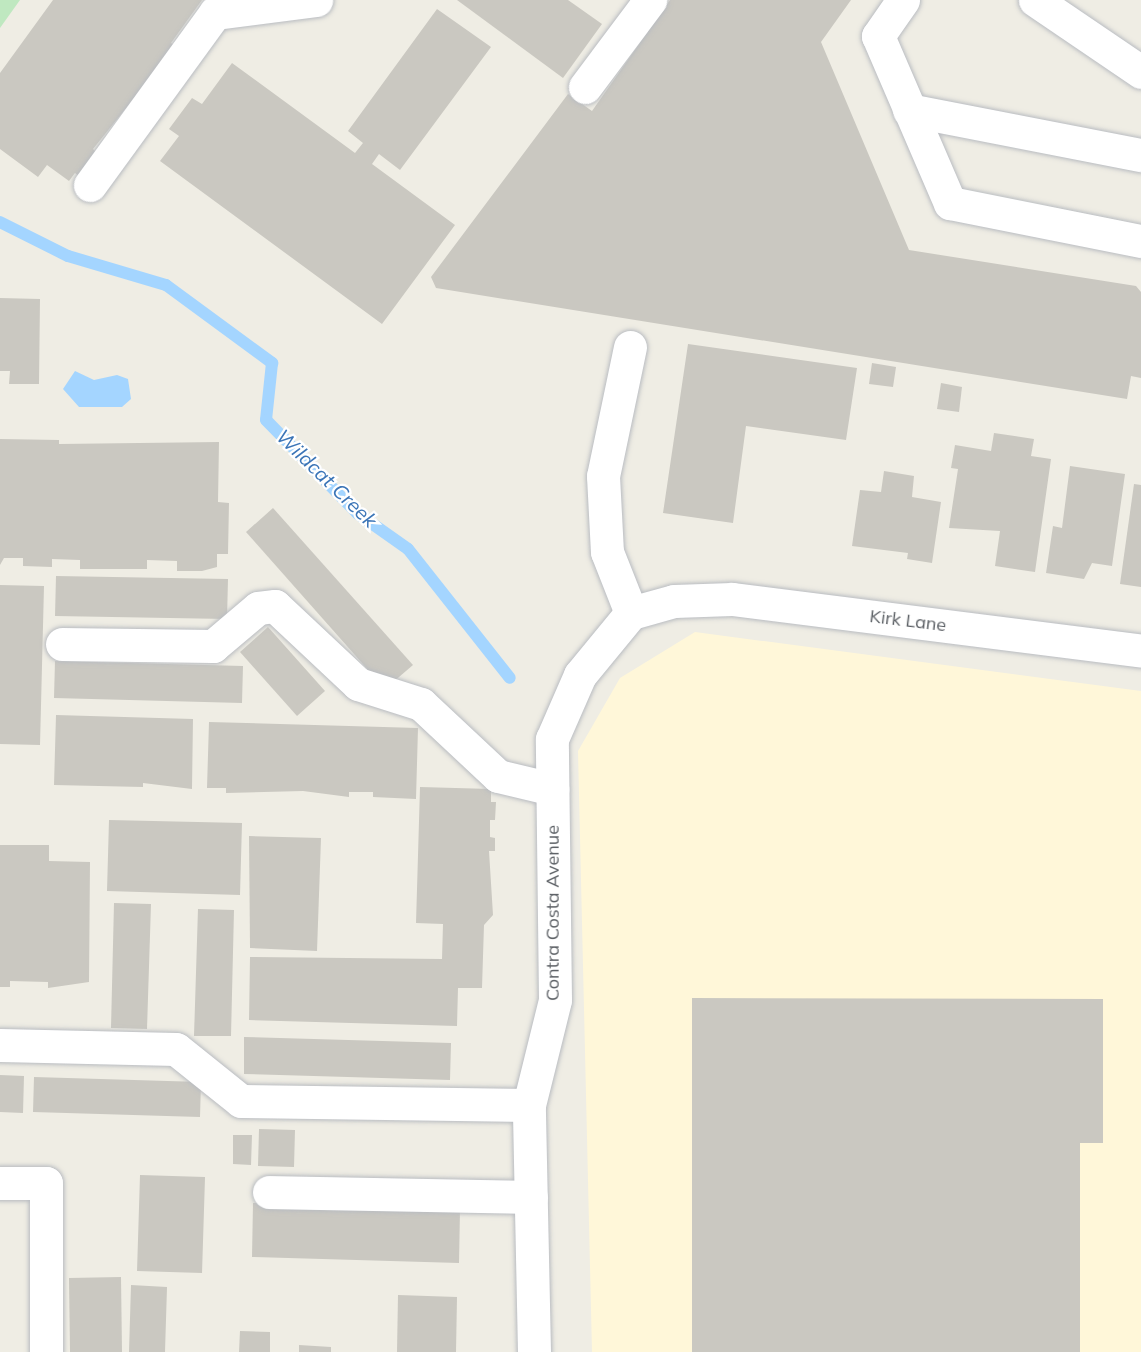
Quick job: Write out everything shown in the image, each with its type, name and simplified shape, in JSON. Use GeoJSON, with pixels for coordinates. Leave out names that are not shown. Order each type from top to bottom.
{"type":"FeatureCollection","features":[{"type":"Feature","properties":{"kind":"street"},"geometry":{"type":"LineString","coordinates":[[585,87],[650,0]]}},
{"type":"Feature","properties":{"kind":"street"},"geometry":{"type":"LineString","coordinates":[[903,0],[878,36],[950,203],[1141,241]]}},
{"type":"Feature","properties":{"kind":"street"},"geometry":{"type":"LineString","coordinates":[[1035,0],[1141,72]]}},
{"type":"Feature","properties":{"kind":"street"},"geometry":{"type":"LineString","coordinates":[[90,184],[215,13],[317,4]]}},
{"type":"Feature","properties":{"kind":"street"},"geometry":{"type":"LineString","coordinates":[[909,110],[1141,155]]}},
{"type":"Feature","properties":{"kind":"street"},"geometry":{"type":"LineString","coordinates":[[630,347],[603,476],[607,552],[631,613]]}},
{"type":"Feature","properties":{"kind":"street","name":"Kirk Lane"},"geometry":{"type":"LineString","coordinates":[[631,613],[674,601],[732,599],[1141,651]]}},
{"type":"Feature","properties":{"kind":"street"},"geometry":{"type":"LineString","coordinates":[[62,644],[213,646],[258,608],[275,606],[358,684],[421,704],[498,777],[552,789]]}},
{"type":"Feature","properties":{"kind":"street","name":"Contra Costa Avenue"},"geometry":{"type":"LineString","coordinates":[[534,1352],[530,1104],[555,1000],[552,739],[580,675],[631,613]]}},
{"type":"Feature","properties":{"kind":"street"},"geometry":{"type":"LineString","coordinates":[[0,1045],[176,1049],[241,1101],[530,1104]]}},
{"type":"Feature","properties":{"kind":"street"},"geometry":{"type":"LineString","coordinates":[[0,1183],[46,1183],[46,1352]]}},
{"type":"Feature","properties":{"kind":"street"},"geometry":{"type":"LineString","coordinates":[[269,1192],[531,1197]]}},
{"type":"Feature","properties":{"kind":"shaded area"},"geometry":{"type":"Polygon","coordinates":[[[695,632],[1141,691],[1141,1352],[592,1352],[578,751],[620,678],[695,632]]]}},
{"type":"Feature","properties":{"kind":"green space"},"geometry":{"type":"Polygon","coordinates":[[[0,0],[20,0],[0,28],[0,0]]]}},
{"type":"Feature","properties":{"kind":"water"},"geometry":{"type":"Polygon","coordinates":[[[75,371],[94,380],[117,375],[128,379],[131,399],[122,407],[79,407],[63,389],[75,371]]]}},
{"type":"Feature","properties":{"kind":"building"},"geometry":{"type":"Polygon","coordinates":[[[53,0],[202,0],[171,43],[176,46],[93,149],[97,153],[80,177],[75,173],[69,181],[47,165],[38,177],[0,149],[0,73],[53,0]]]}},
{"type":"Feature","properties":{"kind":"building"},"geometry":{"type":"Polygon","coordinates":[[[457,0],[568,0],[602,24],[563,78],[457,0]]]}},
{"type":"Feature","properties":{"kind":"building"},"geometry":{"type":"Polygon","coordinates":[[[670,0],[851,0],[821,42],[909,250],[1136,286],[1141,292],[1141,378],[1131,376],[1127,399],[436,288],[431,277],[568,94],[592,111],[670,0]]]}},
{"type":"Feature","properties":{"kind":"building"},"geometry":{"type":"Polygon","coordinates":[[[437,9],[491,47],[400,170],[379,154],[372,164],[455,225],[382,324],[160,161],[179,136],[169,129],[192,98],[202,104],[232,63],[355,153],[363,143],[348,131],[437,9]]]}},
{"type":"Feature","properties":{"kind":"building"},"geometry":{"type":"Polygon","coordinates":[[[0,298],[40,299],[39,384],[9,384],[10,371],[0,371],[0,298]]]}},
{"type":"Feature","properties":{"kind":"building"},"geometry":{"type":"Polygon","coordinates":[[[688,344],[857,368],[846,440],[746,426],[733,523],[663,513],[688,344]]]}},
{"type":"Feature","properties":{"kind":"building"},"geometry":{"type":"Polygon","coordinates":[[[872,363],[896,367],[893,387],[869,384],[872,363]]]}},
{"type":"Feature","properties":{"kind":"building"},"geometry":{"type":"Polygon","coordinates":[[[941,383],[962,387],[959,412],[937,409],[941,383]]]}},
{"type":"Feature","properties":{"kind":"building"},"geometry":{"type":"Polygon","coordinates":[[[994,433],[1034,439],[1031,456],[1051,459],[1035,572],[995,566],[1000,531],[949,528],[958,469],[951,468],[955,445],[991,451],[994,433]]]}},
{"type":"Feature","properties":{"kind":"building"},"geometry":{"type":"Polygon","coordinates":[[[0,439],[59,440],[59,444],[219,442],[218,502],[229,503],[228,554],[217,554],[217,567],[202,571],[177,571],[177,561],[147,560],[147,569],[80,569],[80,560],[52,559],[52,567],[23,566],[23,558],[4,558],[0,565],[0,439]]]}},
{"type":"Feature","properties":{"kind":"building"},"geometry":{"type":"Polygon","coordinates":[[[1070,466],[1125,474],[1112,566],[1092,563],[1084,579],[1046,573],[1053,526],[1062,528],[1070,466]]]}},
{"type":"Feature","properties":{"kind":"building"},"geometry":{"type":"Polygon","coordinates":[[[884,471],[914,476],[912,497],[941,502],[932,563],[907,559],[908,553],[852,546],[860,490],[881,492],[884,471]]]}},
{"type":"Feature","properties":{"kind":"building"},"geometry":{"type":"Polygon","coordinates":[[[1134,484],[1141,485],[1141,587],[1120,584],[1134,484]]]}},
{"type":"Feature","properties":{"kind":"building"},"geometry":{"type":"Polygon","coordinates":[[[273,508],[413,665],[385,689],[246,532],[273,508]]]}},
{"type":"Feature","properties":{"kind":"building"},"geometry":{"type":"Polygon","coordinates":[[[56,576],[228,579],[227,619],[55,616],[56,576]]]}},
{"type":"Feature","properties":{"kind":"building"},"geometry":{"type":"Polygon","coordinates":[[[0,585],[44,586],[40,745],[0,744],[0,585]]]}},
{"type":"Feature","properties":{"kind":"building"},"geometry":{"type":"Polygon","coordinates":[[[268,627],[325,691],[297,716],[240,652],[268,627]]]}},
{"type":"Feature","properties":{"kind":"building"},"geometry":{"type":"Polygon","coordinates":[[[55,661],[243,666],[242,703],[54,698],[55,661]]]}},
{"type":"Feature","properties":{"kind":"building"},"geometry":{"type":"Polygon","coordinates":[[[56,715],[193,719],[192,789],[143,783],[143,787],[54,785],[56,715]]]}},
{"type":"Feature","properties":{"kind":"building"},"geometry":{"type":"Polygon","coordinates":[[[209,722],[418,728],[416,799],[373,797],[373,792],[349,792],[349,797],[303,791],[226,793],[226,788],[207,788],[209,722]]]}},
{"type":"Feature","properties":{"kind":"building"},"geometry":{"type":"Polygon","coordinates":[[[420,787],[491,789],[491,802],[496,802],[495,820],[490,820],[490,837],[495,838],[495,851],[489,851],[493,915],[484,925],[482,988],[458,988],[457,1026],[249,1020],[250,957],[442,959],[443,924],[416,923],[420,787]]]}},
{"type":"Feature","properties":{"kind":"building"},"geometry":{"type":"Polygon","coordinates":[[[109,820],[242,823],[240,895],[107,891],[109,820]]]}},
{"type":"Feature","properties":{"kind":"building"},"geometry":{"type":"Polygon","coordinates":[[[249,836],[321,838],[317,951],[250,948],[249,836]]]}},
{"type":"Feature","properties":{"kind":"building"},"geometry":{"type":"Polygon","coordinates":[[[0,845],[49,845],[49,861],[90,862],[89,982],[48,988],[48,982],[10,981],[10,987],[0,987],[0,845]]]}},
{"type":"Feature","properties":{"kind":"building"},"geometry":{"type":"Polygon","coordinates":[[[114,903],[151,904],[147,1029],[111,1028],[114,903]]]}},
{"type":"Feature","properties":{"kind":"building"},"geometry":{"type":"Polygon","coordinates":[[[198,909],[234,910],[231,1036],[194,1036],[198,909]]]}},
{"type":"Feature","properties":{"kind":"building"},"geometry":{"type":"Polygon","coordinates":[[[692,998],[1103,999],[1103,1143],[1080,1143],[1080,1352],[692,1352],[692,998]]]}},
{"type":"Feature","properties":{"kind":"building"},"geometry":{"type":"Polygon","coordinates":[[[244,1037],[451,1043],[450,1080],[244,1074],[244,1037]]]}},
{"type":"Feature","properties":{"kind":"building"},"geometry":{"type":"Polygon","coordinates":[[[0,1075],[24,1076],[23,1113],[0,1112],[0,1075]]]}},
{"type":"Feature","properties":{"kind":"building"},"geometry":{"type":"Polygon","coordinates":[[[34,1077],[201,1082],[200,1117],[33,1112],[34,1077]]]}},
{"type":"Feature","properties":{"kind":"building"},"geometry":{"type":"Polygon","coordinates":[[[259,1129],[295,1130],[294,1167],[258,1166],[259,1129]]]}},
{"type":"Feature","properties":{"kind":"building"},"geometry":{"type":"Polygon","coordinates":[[[233,1135],[252,1135],[251,1165],[233,1164],[233,1135]]]}},
{"type":"Feature","properties":{"kind":"building"},"geometry":{"type":"Polygon","coordinates":[[[140,1175],[205,1177],[202,1273],[137,1271],[140,1175]]]}},
{"type":"Feature","properties":{"kind":"building"},"geometry":{"type":"Polygon","coordinates":[[[253,1203],[460,1210],[459,1263],[252,1257],[253,1203]]]}},
{"type":"Feature","properties":{"kind":"building"},"geometry":{"type":"Polygon","coordinates":[[[121,1277],[122,1352],[70,1352],[69,1278],[121,1277]]]}},
{"type":"Feature","properties":{"kind":"building"},"geometry":{"type":"Polygon","coordinates":[[[131,1285],[167,1287],[165,1352],[129,1352],[131,1285]]]}},
{"type":"Feature","properties":{"kind":"building"},"geometry":{"type":"Polygon","coordinates":[[[398,1295],[457,1297],[456,1352],[397,1352],[398,1295]]]}},
{"type":"Feature","properties":{"kind":"building"},"geometry":{"type":"Polygon","coordinates":[[[240,1331],[270,1332],[270,1352],[239,1352],[240,1331]]]}},
{"type":"Feature","properties":{"kind":"building"},"geometry":{"type":"Polygon","coordinates":[[[299,1345],[331,1347],[331,1352],[299,1352],[299,1345]]]}},
{"type":"Feature","properties":{"kind":"waterway","name":"Wildcat Creek"},"geometry":{"type":"LineString","coordinates":[[0,222],[68,256],[166,285],[272,363],[266,420],[357,513],[408,549],[510,678]]}}]}
